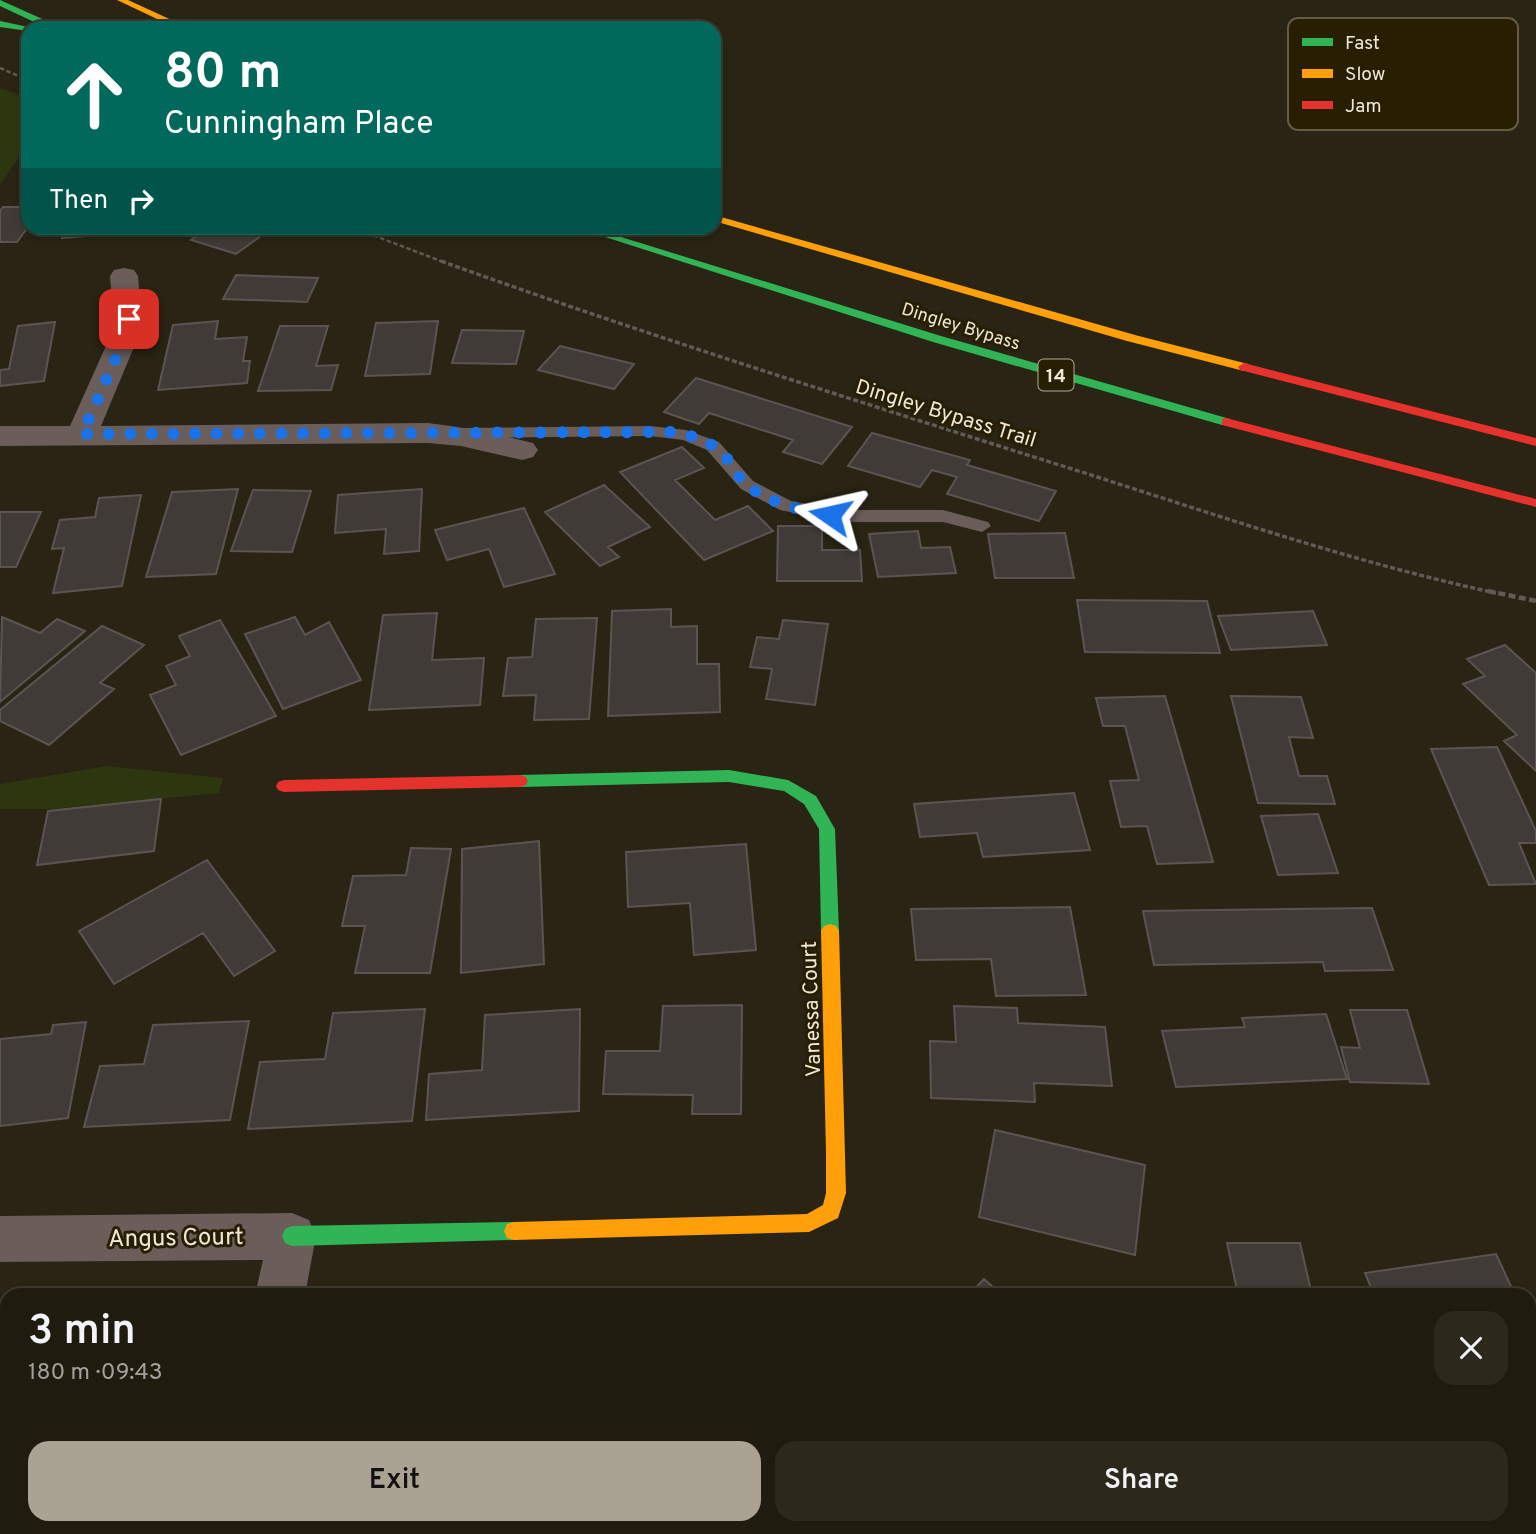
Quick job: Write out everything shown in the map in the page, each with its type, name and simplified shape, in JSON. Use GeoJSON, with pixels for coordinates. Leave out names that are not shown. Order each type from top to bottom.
{"type":"FeatureCollection","features":[{"type":"Feature","properties":{"kind":"main road"},"geometry":{"type":"LineString","coordinates":[[121,0],[168,21]]}},
{"type":"Feature","properties":{"kind":"main road"},"geometry":{"type":"LineString","coordinates":[[0,3],[40,21]]}},
{"type":"Feature","properties":{"kind":"main road"},"geometry":{"type":"LineString","coordinates":[[0,24],[21,27]]}},
{"type":"Feature","properties":{"kind":"main road","name":"Dingley Bypass"},"geometry":{"type":"LineString","coordinates":[[721,220],[1131,338],[1536,442]]}},
{"type":"Feature","properties":{"kind":"main road","name":"Dingley Bypass"},"geometry":{"type":"LineString","coordinates":[[604,235],[1110,391],[1536,503]]}},
{"type":"Feature","properties":{"kind":"main road","name":"Vanessa Court"},"geometry":{"type":"LineString","coordinates":[[284,786],[729,776],[792,787],[813,801],[827,829],[836,1153],[836,1193],[831,1211],[809,1223],[292,1236]]}},
{"type":"Feature","properties":{"kind":"street"},"geometry":{"type":"LineString","coordinates":[[82,434],[128,328],[124,276]]}},
{"type":"Feature","properties":{"kind":"street"},"geometry":{"type":"LineString","coordinates":[[0,436],[436,433],[522,450]]}},
{"type":"Feature","properties":{"kind":"street"},"geometry":{"type":"LineString","coordinates":[[282,1288],[292,1236]]}},
{"type":"Feature","properties":{"kind":"street","name":"Angus Court"},"geometry":{"type":"LineString","coordinates":[[0,1239],[292,1236]]}},
{"type":"Feature","properties":{"kind":"lane"},"geometry":{"type":"LineString","coordinates":[[436,433],[632,431],[686,435],[713,446],[747,485],[786,506],[840,516],[943,516],[982,526]]}},
{"type":"Feature","properties":{"kind":"path"},"geometry":{"type":"LineString","coordinates":[[0,68],[21,77]]}},
{"type":"Feature","properties":{"kind":"path","name":"Dingley Bypass Trail"},"geometry":{"type":"LineString","coordinates":[[373,235],[461,268],[797,382],[1407,573],[1536,601]]}},
{"type":"Feature","properties":{"kind":"green space"},"geometry":{"type":"Polygon","coordinates":[[[0,88],[21,96],[21,154],[0,185],[0,88]]]}},
{"type":"Feature","properties":{"kind":"green space"},"geometry":{"type":"Polygon","coordinates":[[[107,766],[223,778],[219,793],[51,809],[0,809],[0,784],[107,766]]]}},
{"type":"Feature","properties":{"kind":"building"},"geometry":{"type":"Polygon","coordinates":[[[3,207],[21,207],[22,235],[17,242],[0,242],[0,211],[3,207]]]}},
{"type":"Feature","properties":{"kind":"building"},"geometry":{"type":"Polygon","coordinates":[[[63,235],[101,235],[62,238],[63,235]]]}},
{"type":"Feature","properties":{"kind":"building"},"geometry":{"type":"Polygon","coordinates":[[[198,235],[262,235],[236,254],[191,240],[198,235]]]}},
{"type":"Feature","properties":{"kind":"building"},"geometry":{"type":"Polygon","coordinates":[[[236,275],[318,278],[307,302],[223,299],[236,275]]]}},
{"type":"Feature","properties":{"kind":"building"},"geometry":{"type":"Polygon","coordinates":[[[218,321],[215,339],[247,337],[243,361],[250,361],[247,383],[158,390],[173,325],[218,321]]]}},
{"type":"Feature","properties":{"kind":"building"},"geometry":{"type":"Polygon","coordinates":[[[438,321],[430,374],[365,376],[376,323],[438,321]]]}},
{"type":"Feature","properties":{"kind":"building"},"geometry":{"type":"Polygon","coordinates":[[[55,322],[44,381],[0,386],[0,370],[9,369],[18,326],[55,322]]]}},
{"type":"Feature","properties":{"kind":"building"},"geometry":{"type":"Polygon","coordinates":[[[280,326],[328,326],[316,366],[338,365],[331,390],[258,391],[280,326]]]}},
{"type":"Feature","properties":{"kind":"building"},"geometry":{"type":"Polygon","coordinates":[[[462,330],[524,331],[516,364],[452,363],[462,330]]]}},
{"type":"Feature","properties":{"kind":"building"},"geometry":{"type":"Polygon","coordinates":[[[560,346],[634,364],[614,389],[538,370],[560,346]]]}},
{"type":"Feature","properties":{"kind":"building"},"geometry":{"type":"Polygon","coordinates":[[[696,378],[852,427],[822,464],[783,452],[793,440],[709,413],[699,424],[664,412],[696,378]]]}},
{"type":"Feature","properties":{"kind":"building"},"geometry":{"type":"Polygon","coordinates":[[[872,433],[970,460],[967,465],[1056,491],[1039,521],[947,494],[957,477],[932,470],[920,487],[848,466],[872,433]]]}},
{"type":"Feature","properties":{"kind":"building"},"geometry":{"type":"Polygon","coordinates":[[[682,447],[704,468],[675,480],[715,520],[748,506],[773,531],[704,560],[620,472],[682,447]]]}},
{"type":"Feature","properties":{"kind":"building"},"geometry":{"type":"Polygon","coordinates":[[[604,485],[650,527],[608,547],[619,557],[600,566],[545,512],[604,485]]]}},
{"type":"Feature","properties":{"kind":"building"},"geometry":{"type":"Polygon","coordinates":[[[238,489],[216,574],[146,577],[172,492],[238,489]]]}},
{"type":"Feature","properties":{"kind":"building"},"geometry":{"type":"Polygon","coordinates":[[[422,489],[419,551],[384,554],[386,529],[335,533],[338,495],[422,489]]]}},
{"type":"Feature","properties":{"kind":"building"},"geometry":{"type":"Polygon","coordinates":[[[253,490],[311,491],[292,552],[231,551],[253,490]]]}},
{"type":"Feature","properties":{"kind":"building"},"geometry":{"type":"Polygon","coordinates":[[[141,495],[122,586],[53,593],[64,548],[52,549],[60,520],[95,517],[99,498],[141,495]]]}},
{"type":"Feature","properties":{"kind":"building"},"geometry":{"type":"Polygon","coordinates":[[[524,508],[555,574],[504,587],[489,549],[447,560],[435,530],[524,508]]]}},
{"type":"Feature","properties":{"kind":"building"},"geometry":{"type":"Polygon","coordinates":[[[0,512],[41,512],[16,567],[0,567],[0,512]]]}},
{"type":"Feature","properties":{"kind":"building"},"geometry":{"type":"Polygon","coordinates":[[[778,526],[822,526],[822,550],[860,550],[862,581],[777,581],[778,526]]]}},
{"type":"Feature","properties":{"kind":"building"},"geometry":{"type":"Polygon","coordinates":[[[918,531],[921,548],[950,547],[956,573],[878,577],[869,534],[918,531]]]}},
{"type":"Feature","properties":{"kind":"building"},"geometry":{"type":"Polygon","coordinates":[[[1065,533],[1074,578],[995,578],[988,534],[1065,533]]]}},
{"type":"Feature","properties":{"kind":"building"},"geometry":{"type":"Polygon","coordinates":[[[1077,600],[1207,601],[1220,653],[1085,652],[1077,600]]]}},
{"type":"Feature","properties":{"kind":"building"},"geometry":{"type":"Polygon","coordinates":[[[671,609],[671,627],[697,626],[697,664],[719,664],[720,712],[608,716],[612,611],[671,609]]]}},
{"type":"Feature","properties":{"kind":"building"},"geometry":{"type":"Polygon","coordinates":[[[1313,611],[1327,645],[1231,650],[1218,616],[1313,611]]]}},
{"type":"Feature","properties":{"kind":"building"},"geometry":{"type":"Polygon","coordinates":[[[437,613],[432,660],[484,658],[480,705],[369,710],[383,615],[437,613]]]}},
{"type":"Feature","properties":{"kind":"building"},"geometry":{"type":"Polygon","coordinates":[[[2,617],[40,633],[57,619],[85,631],[0,702],[2,617]]]}},
{"type":"Feature","properties":{"kind":"building"},"geometry":{"type":"Polygon","coordinates":[[[295,617],[305,635],[329,622],[361,680],[283,709],[245,634],[295,617]]]}},
{"type":"Feature","properties":{"kind":"building"},"geometry":{"type":"Polygon","coordinates":[[[597,618],[589,719],[534,720],[536,695],[503,696],[508,658],[532,657],[536,619],[597,618]]]}},
{"type":"Feature","properties":{"kind":"building"},"geometry":{"type":"Polygon","coordinates":[[[220,620],[276,716],[181,755],[150,695],[176,685],[166,666],[190,656],[179,636],[220,620]]]}},
{"type":"Feature","properties":{"kind":"building"},"geometry":{"type":"Polygon","coordinates":[[[783,620],[828,624],[815,705],[766,699],[772,669],[750,667],[757,637],[779,639],[783,620]]]}},
{"type":"Feature","properties":{"kind":"building"},"geometry":{"type":"Polygon","coordinates":[[[102,626],[144,645],[100,683],[114,689],[49,745],[0,721],[0,710],[102,626]]]}},
{"type":"Feature","properties":{"kind":"building"},"geometry":{"type":"Polygon","coordinates":[[[1505,645],[1536,673],[1536,771],[1504,741],[1517,735],[1463,684],[1485,676],[1467,659],[1505,645]]]}},
{"type":"Feature","properties":{"kind":"building"},"geometry":{"type":"Polygon","coordinates":[[[1165,696],[1213,862],[1157,864],[1147,826],[1121,827],[1110,781],[1139,780],[1125,726],[1103,726],[1096,698],[1165,696]]]}},
{"type":"Feature","properties":{"kind":"building"},"geometry":{"type":"Polygon","coordinates":[[[1231,696],[1301,697],[1313,738],[1289,737],[1299,776],[1327,776],[1335,804],[1258,803],[1231,696]]]}},
{"type":"Feature","properties":{"kind":"building"},"geometry":{"type":"Polygon","coordinates":[[[1497,747],[1536,831],[1536,843],[1519,843],[1536,884],[1489,885],[1431,749],[1497,747]]]}},
{"type":"Feature","properties":{"kind":"building"},"geometry":{"type":"Polygon","coordinates":[[[1074,793],[1090,850],[983,857],[977,833],[920,837],[914,804],[1074,793]]]}},
{"type":"Feature","properties":{"kind":"building"},"geometry":{"type":"Polygon","coordinates":[[[161,799],[154,851],[37,865],[48,811],[161,799]]]}},
{"type":"Feature","properties":{"kind":"building"},"geometry":{"type":"Polygon","coordinates":[[[1318,814],[1338,873],[1278,875],[1261,816],[1318,814]]]}},
{"type":"Feature","properties":{"kind":"building"},"geometry":{"type":"Polygon","coordinates":[[[539,841],[544,964],[461,973],[462,849],[539,841]]]}},
{"type":"Feature","properties":{"kind":"building"},"geometry":{"type":"Polygon","coordinates":[[[746,844],[756,950],[694,955],[690,903],[628,907],[626,852],[746,844]]]}},
{"type":"Feature","properties":{"kind":"building"},"geometry":{"type":"Polygon","coordinates":[[[411,848],[451,849],[430,973],[355,973],[365,926],[342,926],[353,876],[406,875],[411,848]]]}},
{"type":"Feature","properties":{"kind":"building"},"geometry":{"type":"Polygon","coordinates":[[[207,860],[275,951],[234,976],[203,933],[114,984],[79,931],[207,860]]]}},
{"type":"Feature","properties":{"kind":"building"},"geometry":{"type":"Polygon","coordinates":[[[1070,907],[1086,995],[996,996],[991,959],[916,960],[911,909],[1070,907]]]}},
{"type":"Feature","properties":{"kind":"building"},"geometry":{"type":"Polygon","coordinates":[[[1372,908],[1393,970],[1325,971],[1323,962],[1154,965],[1143,911],[1372,908]]]}},
{"type":"Feature","properties":{"kind":"building"},"geometry":{"type":"Polygon","coordinates":[[[742,1005],[741,1114],[692,1114],[693,1095],[603,1094],[606,1051],[660,1051],[663,1006],[742,1005]]]}},
{"type":"Feature","properties":{"kind":"building"},"geometry":{"type":"Polygon","coordinates":[[[954,1006],[1017,1008],[1018,1023],[1105,1027],[1112,1086],[1034,1083],[1035,1102],[931,1098],[930,1041],[956,1042],[954,1006]]]}},
{"type":"Feature","properties":{"kind":"building"},"geometry":{"type":"Polygon","coordinates":[[[425,1009],[412,1121],[248,1129],[260,1062],[325,1059],[333,1013],[425,1009]]]}},
{"type":"Feature","properties":{"kind":"building"},"geometry":{"type":"Polygon","coordinates":[[[580,1009],[579,1111],[426,1120],[429,1074],[482,1070],[485,1015],[580,1009]]]}},
{"type":"Feature","properties":{"kind":"building"},"geometry":{"type":"Polygon","coordinates":[[[1350,1010],[1407,1010],[1429,1084],[1350,1082],[1341,1047],[1360,1048],[1350,1010]]]}},
{"type":"Feature","properties":{"kind":"building"},"geometry":{"type":"Polygon","coordinates":[[[1326,1014],[1347,1079],[1176,1087],[1162,1031],[1245,1027],[1242,1018],[1326,1014]]]}},
{"type":"Feature","properties":{"kind":"building"},"geometry":{"type":"Polygon","coordinates":[[[249,1021],[230,1120],[84,1127],[100,1066],[144,1064],[153,1025],[249,1021]]]}},
{"type":"Feature","properties":{"kind":"building"},"geometry":{"type":"Polygon","coordinates":[[[86,1022],[68,1118],[0,1126],[0,1039],[51,1034],[53,1025],[86,1022]]]}},
{"type":"Feature","properties":{"kind":"building"},"geometry":{"type":"Polygon","coordinates":[[[995,1130],[1145,1165],[1135,1255],[979,1217],[995,1130]]]}},
{"type":"Feature","properties":{"kind":"building"},"geometry":{"type":"Polygon","coordinates":[[[1227,1243],[1300,1243],[1310,1288],[1237,1288],[1227,1243]]]}},
{"type":"Feature","properties":{"kind":"building"},"geometry":{"type":"Polygon","coordinates":[[[1496,1254],[1512,1288],[1371,1288],[1365,1273],[1496,1254]]]}},
{"type":"Feature","properties":{"kind":"building"},"geometry":{"type":"Polygon","coordinates":[[[984,1279],[994,1288],[976,1288],[984,1279]]]}},
{"type":"Feature","properties":{"kind":"traffic: fast"},"geometry":{"type":"LineString","coordinates":[[0,3],[40,21]]}},
{"type":"Feature","properties":{"kind":"traffic: fast"},"geometry":{"type":"LineString","coordinates":[[0,24],[21,27]]}},
{"type":"Feature","properties":{"kind":"traffic: fast"},"geometry":{"type":"LineString","coordinates":[[604,235],[937,339],[1226,422]]}},
{"type":"Feature","properties":{"kind":"traffic: fast"},"geometry":{"type":"LineString","coordinates":[[520,781],[729,776],[788,786],[810,800],[827,829],[830,931]]}},
{"type":"Feature","properties":{"kind":"traffic: fast"},"geometry":{"type":"LineString","coordinates":[[292,1236],[514,1231]]}},
{"type":"Feature","properties":{"kind":"traffic: slow"},"geometry":{"type":"LineString","coordinates":[[121,0],[168,21]]}},
{"type":"Feature","properties":{"kind":"traffic: slow"},"geometry":{"type":"LineString","coordinates":[[721,220],[1131,338],[1244,367]]}},
{"type":"Feature","properties":{"kind":"traffic: slow"},"geometry":{"type":"LineString","coordinates":[[514,1231],[809,1223],[831,1211],[836,1193],[836,1153],[830,931]]}},
{"type":"Feature","properties":{"kind":"traffic: jam"},"geometry":{"type":"LineString","coordinates":[[1244,367],[1536,442]]}},
{"type":"Feature","properties":{"kind":"traffic: jam"},"geometry":{"type":"LineString","coordinates":[[1226,422],[1536,503]]}},
{"type":"Feature","properties":{"kind":"traffic: jam"},"geometry":{"type":"LineString","coordinates":[[284,786],[520,781]]}},
{"type":"Feature","properties":{"kind":"route"},"geometry":{"type":"LineString","coordinates":[[129,319],[124,340],[82,434],[671,432],[692,436],[713,446],[725,456],[740,479],[763,496],[786,506],[830,515]]}}]}
